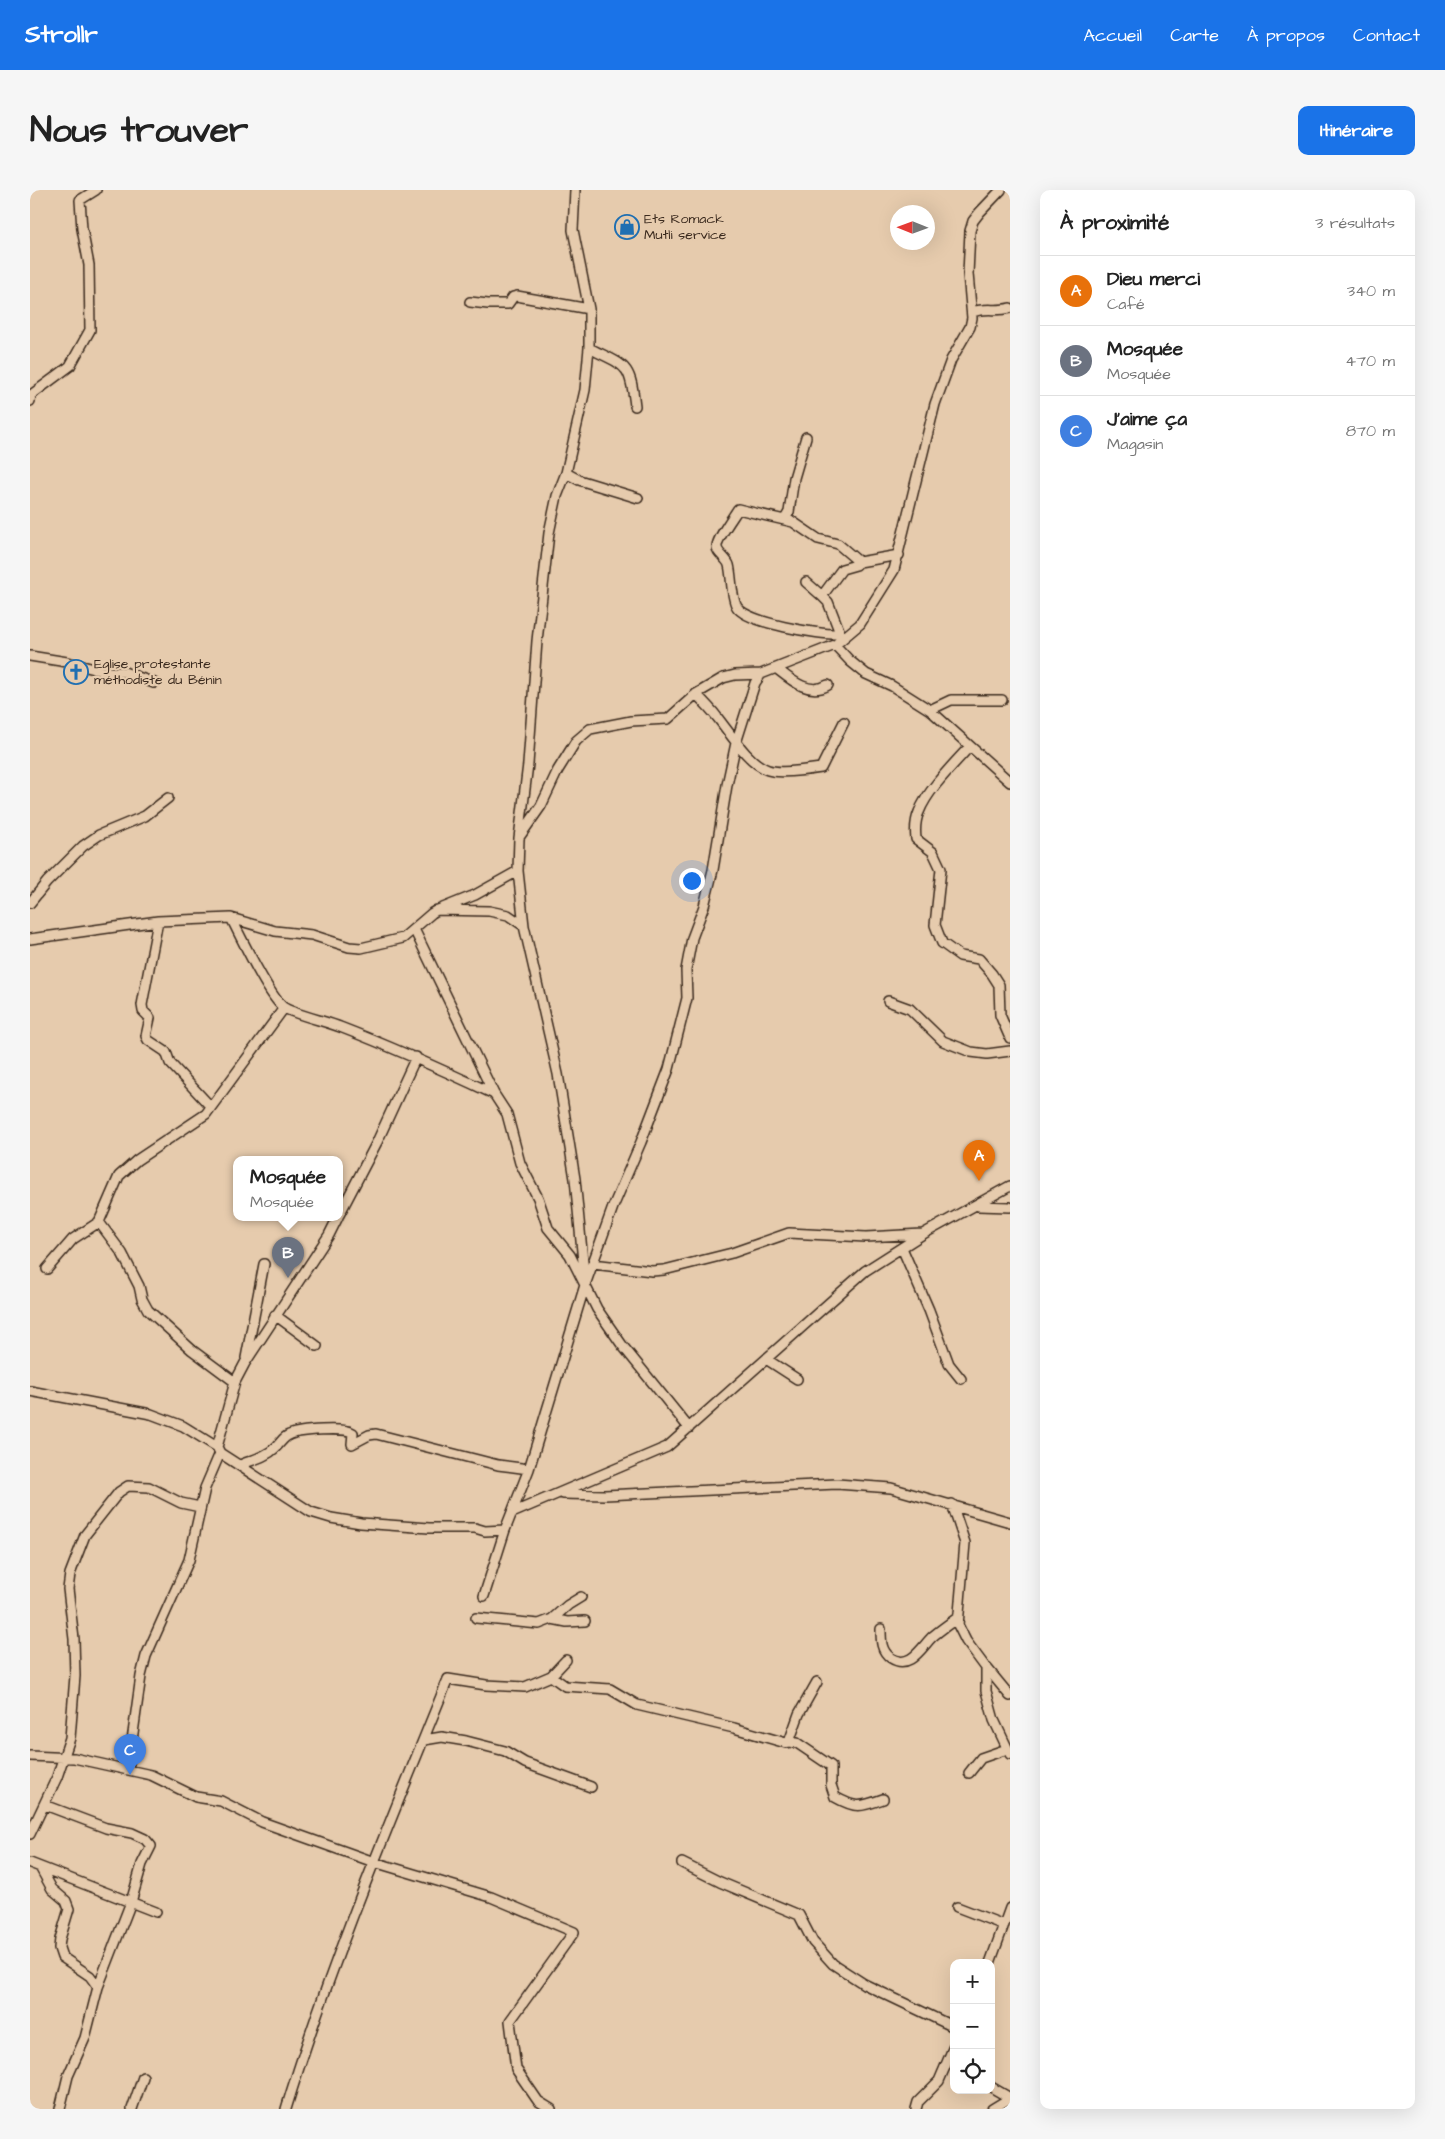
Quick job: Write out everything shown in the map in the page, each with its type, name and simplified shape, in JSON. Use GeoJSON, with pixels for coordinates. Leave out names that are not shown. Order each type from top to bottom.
{"type":"FeatureCollection","features":[{"type":"Feature","properties":{"kind":"street"},"geometry":{"type":"LineString","coordinates":[[30,401],[31,395],[70,366],[90,330],[89,265],[82,229],[80,200],[96,190]]}},
{"type":"Feature","properties":{"kind":"street"},"geometry":{"type":"LineString","coordinates":[[575,190],[573,230],[589,309],[589,348],[585,390],[566,473],[557,496],[549,533],[537,641],[528,764],[519,838],[518,870],[524,926],[558,1074],[575,1179],[585,1285]]}},
{"type":"Feature","properties":{"kind":"street"},"geometry":{"type":"LineString","coordinates":[[519,838],[541,806],[558,770],[581,736],[590,729],[622,723],[668,719],[696,694],[729,676],[749,673],[761,674],[777,669],[839,640],[860,624],[894,570],[936,404],[951,360],[970,327],[973,312],[968,274],[970,231],[973,221],[1000,190]]}},
{"type":"Feature","properties":{"kind":"street"},"geometry":{"type":"LineString","coordinates":[[470,302],[502,305],[508,304],[513,296],[517,296],[589,309]]}},
{"type":"Feature","properties":{"kind":"street"},"geometry":{"type":"LineString","coordinates":[[973,312],[980,309],[1000,310],[1010,308]]}},
{"type":"Feature","properties":{"kind":"street"},"geometry":{"type":"LineString","coordinates":[[589,348],[620,363],[628,370],[632,378],[635,406]]}},
{"type":"Feature","properties":{"kind":"street"},"geometry":{"type":"LineString","coordinates":[[785,519],[789,512],[794,478],[806,437]]}},
{"type":"Feature","properties":{"kind":"street"},"geometry":{"type":"LineString","coordinates":[[566,473],[579,480],[638,498]]}},
{"type":"Feature","properties":{"kind":"street"},"geometry":{"type":"LineString","coordinates":[[839,640],[826,634],[777,624],[744,614],[735,603],[728,561],[718,551],[717,544],[738,509],[793,522],[818,539],[838,544],[859,562]]}},
{"type":"Feature","properties":{"kind":"street"},"geometry":{"type":"LineString","coordinates":[[822,596],[842,569],[856,565],[859,562],[899,555]]}},
{"type":"Feature","properties":{"kind":"street"},"geometry":{"type":"LineString","coordinates":[[806,582],[828,602],[839,640],[850,661],[866,674],[892,686],[930,710],[1010,782]]}},
{"type":"Feature","properties":{"kind":"street"},"geometry":{"type":"LineString","coordinates":[[30,656],[67,662],[106,672],[124,672],[154,683]]}},
{"type":"Feature","properties":{"kind":"street"},"geometry":{"type":"LineString","coordinates":[[777,669],[802,687],[818,689],[828,685]]}},
{"type":"Feature","properties":{"kind":"street"},"geometry":{"type":"LineString","coordinates":[[484,1596],[505,1530],[529,1469],[585,1285],[613,1207],[641,1142],[669,1069],[687,998],[686,970],[692,938],[704,906],[713,870],[726,785],[736,742],[755,683],[761,674]]}},
{"type":"Feature","properties":{"kind":"street"},"geometry":{"type":"LineString","coordinates":[[696,694],[718,717],[736,742],[756,763],[767,770],[780,772],[822,768],[844,722]]}},
{"type":"Feature","properties":{"kind":"street"},"geometry":{"type":"LineString","coordinates":[[930,710],[951,700],[1002,700]]}},
{"type":"Feature","properties":{"kind":"street"},"geometry":{"type":"LineString","coordinates":[[970,746],[918,813],[915,827],[916,839],[933,852],[941,869],[935,925],[942,943],[960,956],[979,959],[992,974],[999,985],[1000,1015],[1010,1038]]}},
{"type":"Feature","properties":{"kind":"street"},"geometry":{"type":"LineString","coordinates":[[30,904],[47,882],[84,846],[99,836],[145,816],[168,798]]}},
{"type":"Feature","properties":{"kind":"street"},"geometry":{"type":"LineString","coordinates":[[30,939],[158,921],[231,918],[275,931],[312,935],[349,947],[361,948],[403,938],[437,910],[475,895],[518,870]]}},
{"type":"Feature","properties":{"kind":"street"},"geometry":{"type":"LineString","coordinates":[[437,910],[488,911],[508,915],[524,926]]}},
{"type":"Feature","properties":{"kind":"street"},"geometry":{"type":"LineString","coordinates":[[231,918],[268,985],[284,1008],[340,1027],[384,1046],[416,1057],[494,1094]]}},
{"type":"Feature","properties":{"kind":"street"},"geometry":{"type":"LineString","coordinates":[[158,921],[142,1005],[143,1011],[150,1018],[146,1036],[148,1040],[166,1052],[170,1063],[211,1107]]}},
{"type":"Feature","properties":{"kind":"street"},"geometry":{"type":"LineString","coordinates":[[414,929],[494,1094],[507,1114],[520,1163],[538,1198],[548,1228],[570,1255],[597,1309],[622,1345],[689,1428]]}},
{"type":"Feature","properties":{"kind":"street"},"geometry":{"type":"LineString","coordinates":[[888,1001],[910,1009],[944,1042],[971,1052],[987,1054],[1010,1051]]}},
{"type":"Feature","properties":{"kind":"street"},"geometry":{"type":"LineString","coordinates":[[47,1269],[73,1239],[99,1222],[118,1176],[137,1160],[197,1121],[211,1107],[284,1008]]}},
{"type":"Feature","properties":{"kind":"street"},"geometry":{"type":"LineString","coordinates":[[343,1208],[377,1142],[416,1057]]}},
{"type":"Feature","properties":{"kind":"street"},"geometry":{"type":"LineString","coordinates":[[512,1514],[667,1447],[865,1271],[923,1234],[1010,1186]]}},
{"type":"Feature","properties":{"kind":"street"},"geometry":{"type":"LineString","coordinates":[[975,1206],[1010,1207]]}},
{"type":"Feature","properties":{"kind":"street"},"geometry":{"type":"LineString","coordinates":[[30,1834],[64,1757],[70,1738],[75,1676],[74,1639],[68,1589],[70,1574],[85,1535],[119,1492],[128,1486],[149,1487],[181,1503],[200,1507],[219,1450],[235,1382],[275,1315],[336,1221]]}},
{"type":"Feature","properties":{"kind":"street"},"geometry":{"type":"LineString","coordinates":[[99,1222],[122,1254],[139,1286],[142,1299],[148,1310],[192,1350],[235,1382]]}},
{"type":"Feature","properties":{"kind":"street"},"geometry":{"type":"LineString","coordinates":[[593,1264],[652,1271],[664,1270],[732,1253],[789,1234],[866,1237],[923,1234]]}},
{"type":"Feature","properties":{"kind":"street"},"geometry":{"type":"LineString","coordinates":[[902,1248],[929,1310],[949,1364],[961,1379]]}},
{"type":"Feature","properties":{"kind":"street"},"geometry":{"type":"LineString","coordinates":[[245,1363],[264,1264]]}},
{"type":"Feature","properties":{"kind":"street"},"geometry":{"type":"LineString","coordinates":[[275,1315],[317,1346]]}},
{"type":"Feature","properties":{"kind":"street"},"geometry":{"type":"LineString","coordinates":[[766,1359],[798,1379]]}},
{"type":"Feature","properties":{"kind":"street"},"geometry":{"type":"LineString","coordinates":[[30,1391],[50,1396],[92,1401],[152,1414],[183,1426],[311,1512],[331,1518],[361,1523],[430,1528],[475,1528],[485,1531],[505,1530]]}},
{"type":"Feature","properties":{"kind":"street"},"geometry":{"type":"LineString","coordinates":[[240,1465],[267,1454],[288,1435],[320,1429],[332,1431],[342,1429],[353,1433],[352,1444],[369,1435],[376,1434],[481,1461],[529,1469]]}},
{"type":"Feature","properties":{"kind":"street"},"geometry":{"type":"LineString","coordinates":[[562,1494],[605,1496],[837,1484],[891,1488],[1010,1522]]}},
{"type":"Feature","properties":{"kind":"street"},"geometry":{"type":"LineString","coordinates":[[128,1769],[145,1663],[189,1560],[205,1488]]}},
{"type":"Feature","properties":{"kind":"street"},"geometry":{"type":"LineString","coordinates":[[952,1504],[965,1543],[958,1624],[966,1642],[1010,1696]]}},
{"type":"Feature","properties":{"kind":"street"},"geometry":{"type":"LineString","coordinates":[[476,1618],[539,1624],[552,1619],[568,1605],[581,1598]]}},
{"type":"Feature","properties":{"kind":"street"},"geometry":{"type":"LineString","coordinates":[[881,1629],[883,1648],[887,1654],[899,1662],[907,1662],[920,1652],[932,1638],[958,1618]]}},
{"type":"Feature","properties":{"kind":"street"},"geometry":{"type":"LineString","coordinates":[[552,1619],[567,1622],[585,1621]]}},
{"type":"Feature","properties":{"kind":"street"},"geometry":{"type":"LineString","coordinates":[[286,2109],[329,1976],[448,1679],[486,1686],[521,1687],[551,1676],[566,1660]]}},
{"type":"Feature","properties":{"kind":"street"},"geometry":{"type":"LineString","coordinates":[[969,1774],[981,1758],[1009,1752],[994,1720],[986,1691],[986,1668]]}},
{"type":"Feature","properties":{"kind":"street"},"geometry":{"type":"LineString","coordinates":[[551,1676],[565,1686],[610,1689],[637,1705],[734,1728],[786,1743],[797,1743],[830,1766],[831,1785],[835,1797],[851,1806],[865,1806],[883,1799]]}},
{"type":"Feature","properties":{"kind":"street"},"geometry":{"type":"LineString","coordinates":[[789,1742],[799,1714],[817,1682]]}},
{"type":"Feature","properties":{"kind":"street"},"geometry":{"type":"LineString","coordinates":[[424,1740],[442,1737],[505,1751],[526,1763],[591,1786]]}},
{"type":"Feature","properties":{"kind":"street"},"geometry":{"type":"LineString","coordinates":[[30,1756],[64,1757],[159,1777],[196,1797],[221,1802],[262,1822],[374,1862],[491,1897],[574,1932],[510,2021],[516,2069],[538,2101],[551,2109]]}},
{"type":"Feature","properties":{"kind":"street"},"geometry":{"type":"LineString","coordinates":[[44,1805],[106,1828],[132,1833],[145,1839],[151,1846],[142,1864],[131,1902],[98,1987],[85,2038],[68,2076],[60,2109]]}},
{"type":"Feature","properties":{"kind":"street"},"geometry":{"type":"LineString","coordinates":[[30,1863],[156,1912]]}},
{"type":"Feature","properties":{"kind":"street"},"geometry":{"type":"LineString","coordinates":[[682,1863],[720,1882],[799,1916],[813,1942],[833,1964],[864,1984],[950,2026]]}},
{"type":"Feature","properties":{"kind":"street"},"geometry":{"type":"LineString","coordinates":[[40,1867],[52,1889],[66,1901],[69,1909],[60,1938],[59,1948],[62,1957],[90,1976],[98,1987]]}},
{"type":"Feature","properties":{"kind":"street"},"geometry":{"type":"LineString","coordinates":[[957,1907],[1004,1925]]}},
{"type":"Feature","properties":{"kind":"street"},"geometry":{"type":"LineString","coordinates":[[991,1959],[1010,1908]]}},
{"type":"Feature","properties":{"kind":"street"},"geometry":{"type":"LineString","coordinates":[[916,2109],[918,2102],[939,2081],[950,2062]]}},
{"type":"Feature","properties":{"kind":"street"},"geometry":{"type":"LineString","coordinates":[[132,2109],[143,2077]]}},
{"type":"Feature","properties":{"kind":"street"},"geometry":{"type":"LineString","coordinates":[[992,2109],[1010,2098],[995,2089]]}},
{"type":"Feature","properties":{"kind":"place","name":"Ets Romack Mutli service"},"geometry":{"type":"Point","coordinates":[627,227]}},
{"type":"Feature","properties":{"kind":"place","name":"Eglise protestante méthodiste du Bénin"},"geometry":{"type":"Point","coordinates":[76,672]}},
{"type":"Feature","properties":{"kind":"place","name":"Dieu merci"},"geometry":{"type":"Point","coordinates":[979,1181]}},
{"type":"Feature","properties":{"kind":"place","name":"Mosquée"},"geometry":{"type":"Point","coordinates":[288,1278]}},
{"type":"Feature","properties":{"kind":"place","name":"J'aime ça"},"geometry":{"type":"Point","coordinates":[130,1775]}}]}
